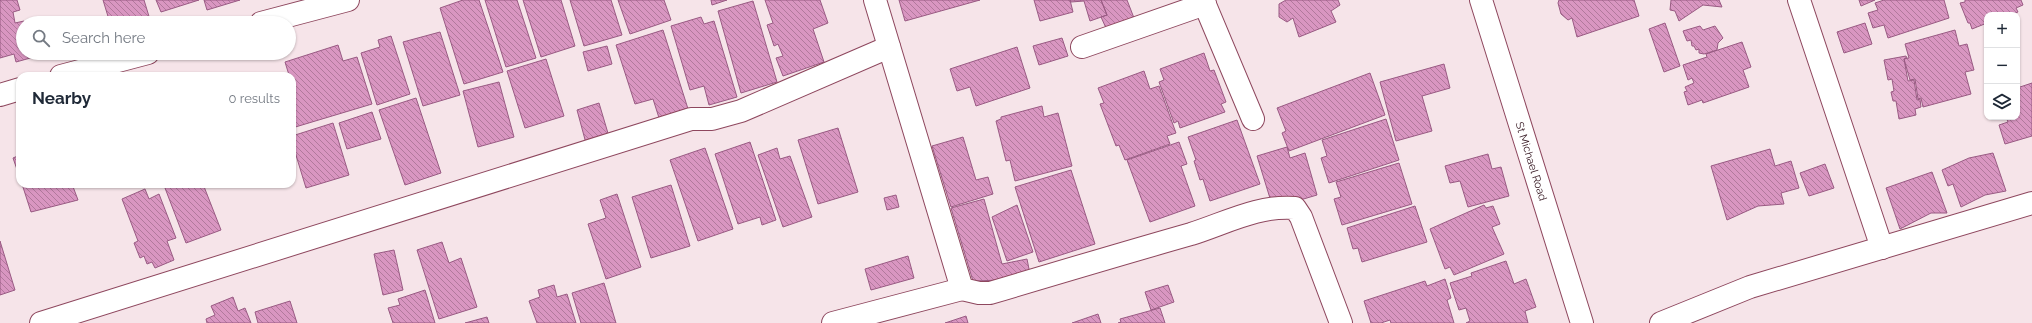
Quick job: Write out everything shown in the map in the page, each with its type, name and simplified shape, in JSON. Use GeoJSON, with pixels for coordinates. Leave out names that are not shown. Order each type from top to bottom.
{"type":"FeatureCollection","features":[{"type":"Feature","properties":{"kind":"street"},"geometry":{"type":"LineString","coordinates":[[287,16],[348,0]]}},
{"type":"Feature","properties":{"kind":"street"},"geometry":{"type":"LineString","coordinates":[[876,0],[962,289]]}},
{"type":"Feature","properties":{"kind":"street","name":"St Michael Road"},"geometry":{"type":"LineString","coordinates":[[1482,0],[1582,323]]}},
{"type":"Feature","properties":{"kind":"street"},"geometry":{"type":"LineString","coordinates":[[1799,0],[1882,248]]}},
{"type":"Feature","properties":{"kind":"street"},"geometry":{"type":"LineString","coordinates":[[1082,47],[1204,2],[1253,119]]}},
{"type":"Feature","properties":{"kind":"street"},"geometry":{"type":"LineString","coordinates":[[41,323],[691,119],[712,119],[741,111],[889,47]]}},
{"type":"Feature","properties":{"kind":"street"},"geometry":{"type":"LineString","coordinates":[[76,72],[122,60]]}},
{"type":"Feature","properties":{"kind":"street"},"geometry":{"type":"LineString","coordinates":[[0,95],[16,90]]}},
{"type":"Feature","properties":{"kind":"street"},"geometry":{"type":"LineString","coordinates":[[1661,323],[1750,286],[2032,203]]}},
{"type":"Feature","properties":{"kind":"street"},"geometry":{"type":"LineString","coordinates":[[833,323],[962,289],[990,292],[1201,230],[1241,216],[1278,207],[1295,208],[1302,217],[1341,323]]}},
{"type":"Feature","properties":{"kind":"building"},"geometry":{"type":"Polygon","coordinates":[[[0,0],[17,0],[20,10],[13,12],[16,23],[16,60],[23,60],[16,62],[14,54],[0,58],[0,0]]]}},
{"type":"Feature","properties":{"kind":"building"},"geometry":{"type":"Polygon","coordinates":[[[103,0],[144,0],[149,16],[108,16],[103,0]]]}},
{"type":"Feature","properties":{"kind":"building"},"geometry":{"type":"Polygon","coordinates":[[[156,0],[199,0],[161,12],[156,0]]]}},
{"type":"Feature","properties":{"kind":"building"},"geometry":{"type":"Polygon","coordinates":[[[204,0],[240,0],[207,10],[204,0]]]}},
{"type":"Feature","properties":{"kind":"building"},"geometry":{"type":"Polygon","coordinates":[[[463,0],[479,0],[503,72],[464,84],[440,8],[463,0]]]}},
{"type":"Feature","properties":{"kind":"building"},"geometry":{"type":"Polygon","coordinates":[[[485,0],[517,0],[536,58],[506,67],[485,0]]]}},
{"type":"Feature","properties":{"kind":"building"},"geometry":{"type":"Polygon","coordinates":[[[523,0],[561,0],[575,46],[541,57],[523,0]]]}},
{"type":"Feature","properties":{"kind":"building"},"geometry":{"type":"Polygon","coordinates":[[[570,0],[611,0],[622,35],[584,46],[570,0]]]}},
{"type":"Feature","properties":{"kind":"building"},"geometry":{"type":"Polygon","coordinates":[[[618,0],[664,0],[671,20],[630,34],[618,0]]]}},
{"type":"Feature","properties":{"kind":"building"},"geometry":{"type":"Polygon","coordinates":[[[711,0],[727,0],[712,5],[711,0]]]}},
{"type":"Feature","properties":{"kind":"building"},"geometry":{"type":"Polygon","coordinates":[[[765,0],[820,0],[828,23],[813,29],[824,62],[783,76],[776,58],[783,56],[778,44],[774,46],[767,25],[773,23],[765,0]]]}},
{"type":"Feature","properties":{"kind":"building"},"geometry":{"type":"Polygon","coordinates":[[[899,0],[980,0],[905,21],[899,0]]]}},
{"type":"Feature","properties":{"kind":"building"},"geometry":{"type":"Polygon","coordinates":[[[1034,0],[1070,0],[1073,12],[1040,21],[1034,0]]]}},
{"type":"Feature","properties":{"kind":"building"},"geometry":{"type":"Polygon","coordinates":[[[1070,0],[1101,0],[1107,15],[1090,21],[1084,1],[1071,2],[1070,0]]]}},
{"type":"Feature","properties":{"kind":"building"},"geometry":{"type":"Polygon","coordinates":[[[1101,0],[1127,0],[1134,18],[1106,28],[1101,17],[1107,15],[1101,0]]]}},
{"type":"Feature","properties":{"kind":"building"},"geometry":{"type":"Polygon","coordinates":[[[1286,0],[1338,0],[1340,5],[1331,11],[1336,22],[1299,37],[1293,18],[1287,22],[1279,17],[1279,4],[1286,0]]]}},
{"type":"Feature","properties":{"kind":"building"},"geometry":{"type":"Polygon","coordinates":[[[1559,0],[1634,0],[1639,16],[1577,37],[1572,18],[1568,20],[1561,14],[1558,3],[1559,0]]]}},
{"type":"Feature","properties":{"kind":"building"},"geometry":{"type":"Polygon","coordinates":[[[1671,0],[1719,0],[1722,7],[1703,5],[1679,21],[1675,11],[1670,10],[1671,0]]]}},
{"type":"Feature","properties":{"kind":"building"},"geometry":{"type":"Polygon","coordinates":[[[1859,0],[1875,0],[1861,6],[1859,0]]]}},
{"type":"Feature","properties":{"kind":"building"},"geometry":{"type":"Polygon","coordinates":[[[1884,0],[1944,0],[1949,18],[1888,38],[1884,25],[1873,28],[1868,13],[1878,10],[1875,3],[1884,0]]]}},
{"type":"Feature","properties":{"kind":"building"},"geometry":{"type":"Polygon","coordinates":[[[1965,0],[2021,0],[2023,5],[2016,8],[2018,12],[1984,12],[1984,24],[1972,29],[1960,3],[1965,2],[1965,0]]]}},
{"type":"Feature","properties":{"kind":"building"},"geometry":{"type":"Polygon","coordinates":[[[753,1],[777,82],[741,93],[718,11],[753,1]]]}},
{"type":"Feature","properties":{"kind":"building"},"geometry":{"type":"Polygon","coordinates":[[[701,17],[704,24],[714,21],[737,97],[709,105],[704,86],[690,90],[671,26],[701,17]]]}},
{"type":"Feature","properties":{"kind":"building"},"geometry":{"type":"Polygon","coordinates":[[[1665,23],[1680,66],[1664,72],[1649,29],[1665,23]]]}},
{"type":"Feature","properties":{"kind":"building"},"geometry":{"type":"Polygon","coordinates":[[[1865,23],[1872,44],[1844,53],[1837,32],[1865,23]]]}},
{"type":"Feature","properties":{"kind":"building"},"geometry":{"type":"Polygon","coordinates":[[[1700,26],[1703,30],[1715,26],[1723,38],[1718,43],[1717,50],[1704,54],[1699,53],[1699,49],[1696,50],[1694,46],[1692,46],[1691,40],[1687,41],[1683,31],[1700,26]]]}},
{"type":"Feature","properties":{"kind":"building"},"geometry":{"type":"Polygon","coordinates":[[[663,30],[689,112],[660,121],[653,99],[635,104],[616,45],[663,30]]]}},
{"type":"Feature","properties":{"kind":"building"},"geometry":{"type":"Polygon","coordinates":[[[1955,30],[1959,46],[1967,44],[1974,70],[1965,72],[1971,94],[1923,107],[1921,98],[1918,99],[1915,79],[1910,80],[1904,59],[1909,58],[1905,44],[1955,30]]]}},
{"type":"Feature","properties":{"kind":"building"},"geometry":{"type":"Polygon","coordinates":[[[440,32],[460,95],[423,106],[403,42],[440,32]]]}},
{"type":"Feature","properties":{"kind":"building"},"geometry":{"type":"Polygon","coordinates":[[[391,36],[410,94],[377,105],[361,53],[380,47],[378,40],[391,36]]]}},
{"type":"Feature","properties":{"kind":"building"},"geometry":{"type":"Polygon","coordinates":[[[1062,38],[1068,56],[1039,65],[1033,46],[1062,38]]]}},
{"type":"Feature","properties":{"kind":"building"},"geometry":{"type":"Polygon","coordinates":[[[1742,42],[1751,67],[1743,70],[1749,87],[1703,103],[1702,100],[1688,105],[1684,92],[1687,91],[1685,87],[1694,83],[1692,78],[1688,80],[1683,65],[1707,57],[1706,54],[1742,42]]]}},
{"type":"Feature","properties":{"kind":"building"},"geometry":{"type":"Polygon","coordinates":[[[338,45],[343,61],[357,57],[372,104],[296,127],[296,72],[288,72],[285,62],[296,60],[296,58],[338,45]]]}},
{"type":"Feature","properties":{"kind":"building"},"geometry":{"type":"Polygon","coordinates":[[[607,46],[612,64],[588,71],[583,52],[607,46]]]}},
{"type":"Feature","properties":{"kind":"building"},"geometry":{"type":"Polygon","coordinates":[[[1017,47],[1030,88],[976,106],[970,87],[957,91],[950,69],[1017,47]]]}},
{"type":"Feature","properties":{"kind":"building"},"geometry":{"type":"Polygon","coordinates":[[[1204,53],[1210,71],[1214,70],[1226,102],[1221,104],[1225,112],[1180,128],[1178,121],[1174,123],[1159,82],[1164,80],[1160,69],[1204,53]]]}},
{"type":"Feature","properties":{"kind":"building"},"geometry":{"type":"Polygon","coordinates":[[[1906,56],[1907,58],[1904,59],[1908,81],[1914,80],[1917,100],[1920,99],[1921,107],[1915,109],[1916,115],[1899,119],[1896,101],[1893,101],[1891,92],[1894,91],[1892,79],[1888,80],[1884,60],[1906,56]]]}},
{"type":"Feature","properties":{"kind":"building"},"geometry":{"type":"Polygon","coordinates":[[[546,59],[564,116],[525,128],[507,71],[546,59]]]}},
{"type":"Feature","properties":{"kind":"building"},"geometry":{"type":"Polygon","coordinates":[[[1444,64],[1450,88],[1422,96],[1432,131],[1396,141],[1380,82],[1444,64]]]}},
{"type":"Feature","properties":{"kind":"building"},"geometry":{"type":"Polygon","coordinates":[[[1144,71],[1150,89],[1159,86],[1176,133],[1167,136],[1170,144],[1125,160],[1119,145],[1116,146],[1100,104],[1104,103],[1098,88],[1144,71]]]}},
{"type":"Feature","properties":{"kind":"building"},"geometry":{"type":"Polygon","coordinates":[[[1370,73],[1385,115],[1289,151],[1282,133],[1286,131],[1277,108],[1370,73]]]}},
{"type":"Feature","properties":{"kind":"building"},"geometry":{"type":"Polygon","coordinates":[[[499,82],[514,137],[478,147],[463,91],[499,82]]]}},
{"type":"Feature","properties":{"kind":"building"},"geometry":{"type":"Polygon","coordinates":[[[2032,83],[2032,136],[2005,144],[1999,125],[2008,122],[2007,120],[2020,120],[2020,87],[2032,83]]]}},
{"type":"Feature","properties":{"kind":"building"},"geometry":{"type":"Polygon","coordinates":[[[416,98],[441,173],[405,185],[379,110],[416,98]]]}},
{"type":"Feature","properties":{"kind":"building"},"geometry":{"type":"Polygon","coordinates":[[[599,103],[610,140],[587,147],[577,110],[599,103]]]}},
{"type":"Feature","properties":{"kind":"building"},"geometry":{"type":"Polygon","coordinates":[[[1042,106],[1044,117],[1058,113],[1072,166],[1015,181],[1010,160],[1006,161],[996,121],[1001,119],[1001,117],[1042,106]]]}},
{"type":"Feature","properties":{"kind":"building"},"geometry":{"type":"Polygon","coordinates":[[[372,112],[381,139],[347,149],[339,123],[372,112]]]}},
{"type":"Feature","properties":{"kind":"building"},"geometry":{"type":"Polygon","coordinates":[[[1386,119],[1399,160],[1329,183],[1321,158],[1327,156],[1322,140],[1386,119]]]}},
{"type":"Feature","properties":{"kind":"building"},"geometry":{"type":"Polygon","coordinates":[[[1237,120],[1260,184],[1210,201],[1203,179],[1200,180],[1194,161],[1196,160],[1188,137],[1237,120]]]}},
{"type":"Feature","properties":{"kind":"building"},"geometry":{"type":"Polygon","coordinates":[[[333,123],[349,175],[306,188],[296,155],[296,135],[333,123]]]}},
{"type":"Feature","properties":{"kind":"building"},"geometry":{"type":"Polygon","coordinates":[[[838,128],[858,192],[818,204],[798,140],[838,128]]]}},
{"type":"Feature","properties":{"kind":"building"},"geometry":{"type":"Polygon","coordinates":[[[963,137],[976,180],[988,177],[993,194],[951,207],[932,146],[963,137]]]}},
{"type":"Feature","properties":{"kind":"building"},"geometry":{"type":"Polygon","coordinates":[[[750,142],[776,220],[762,225],[760,217],[738,224],[715,154],[750,142]]]}},
{"type":"Feature","properties":{"kind":"building"},"geometry":{"type":"Polygon","coordinates":[[[1179,142],[1187,164],[1181,166],[1195,206],[1150,222],[1127,160],[1179,142]]]}},
{"type":"Feature","properties":{"kind":"building"},"geometry":{"type":"Polygon","coordinates":[[[1287,147],[1290,158],[1305,153],[1317,195],[1273,208],[1257,156],[1287,147]]]}},
{"type":"Feature","properties":{"kind":"building"},"geometry":{"type":"Polygon","coordinates":[[[705,148],[733,229],[698,241],[670,160],[705,148]]]}},
{"type":"Feature","properties":{"kind":"building"},"geometry":{"type":"Polygon","coordinates":[[[777,148],[780,159],[790,156],[812,217],[783,227],[758,155],[777,148]]]}},
{"type":"Feature","properties":{"kind":"building"},"geometry":{"type":"Polygon","coordinates":[[[1770,149],[1775,166],[1791,161],[1799,188],[1781,193],[1784,204],[1758,206],[1727,220],[1711,166],[1770,149]]]}},
{"type":"Feature","properties":{"kind":"building"},"geometry":{"type":"Polygon","coordinates":[[[1993,153],[2006,191],[1985,195],[1961,207],[1953,184],[1948,186],[1942,170],[1969,158],[1993,153]]]}},
{"type":"Feature","properties":{"kind":"building"},"geometry":{"type":"Polygon","coordinates":[[[1488,154],[1492,169],[1501,167],[1509,196],[1468,207],[1460,181],[1450,183],[1445,166],[1488,154]]]}},
{"type":"Feature","properties":{"kind":"building"},"geometry":{"type":"Polygon","coordinates":[[[16,157],[16,167],[13,158],[16,157]]]}},
{"type":"Feature","properties":{"kind":"building"},"geometry":{"type":"Polygon","coordinates":[[[1399,163],[1412,204],[1342,225],[1334,199],[1341,197],[1336,182],[1399,163]]]}},
{"type":"Feature","properties":{"kind":"building"},"geometry":{"type":"Polygon","coordinates":[[[1825,164],[1834,188],[1809,196],[1800,173],[1825,164]]]}},
{"type":"Feature","properties":{"kind":"building"},"geometry":{"type":"Polygon","coordinates":[[[1071,170],[1095,244],[1039,262],[1015,187],[1071,170]]]}},
{"type":"Feature","properties":{"kind":"building"},"geometry":{"type":"Polygon","coordinates":[[[1932,172],[1947,213],[1931,213],[1900,229],[1886,188],[1932,172]]]}},
{"type":"Feature","properties":{"kind":"building"},"geometry":{"type":"Polygon","coordinates":[[[671,185],[690,246],[651,258],[632,197],[671,185]]]}},
{"type":"Feature","properties":{"kind":"building"},"geometry":{"type":"Polygon","coordinates":[[[23,188],[74,188],[78,200],[31,212],[23,188]]]}},
{"type":"Feature","properties":{"kind":"building"},"geometry":{"type":"Polygon","coordinates":[[[165,188],[205,188],[221,230],[186,243],[165,188]]]}},
{"type":"Feature","properties":{"kind":"building"},"geometry":{"type":"Polygon","coordinates":[[[145,189],[149,199],[159,194],[176,238],[167,241],[174,260],[155,268],[152,262],[147,264],[144,256],[140,258],[134,243],[138,241],[122,199],[145,189]]]}},
{"type":"Feature","properties":{"kind":"building"},"geometry":{"type":"Polygon","coordinates":[[[617,194],[641,267],[606,279],[588,224],[606,218],[600,200],[617,194]]]}},
{"type":"Feature","properties":{"kind":"building"},"geometry":{"type":"Polygon","coordinates":[[[896,195],[899,207],[887,210],[884,198],[896,195]]]}},
{"type":"Feature","properties":{"kind":"building"},"geometry":{"type":"Polygon","coordinates":[[[984,199],[1002,264],[1027,259],[1031,279],[973,281],[951,208],[984,199]]]}},
{"type":"Feature","properties":{"kind":"building"},"geometry":{"type":"Polygon","coordinates":[[[1017,205],[1033,252],[1007,261],[992,217],[1017,205]]]}},
{"type":"Feature","properties":{"kind":"building"},"geometry":{"type":"Polygon","coordinates":[[[1484,205],[1486,208],[1493,206],[1500,224],[1492,227],[1504,254],[1454,275],[1450,267],[1445,269],[1430,229],[1484,205]]]}},
{"type":"Feature","properties":{"kind":"building"},"geometry":{"type":"Polygon","coordinates":[[[1415,206],[1427,242],[1362,262],[1358,248],[1353,249],[1347,228],[1415,206]]]}},
{"type":"Feature","properties":{"kind":"building"},"geometry":{"type":"Polygon","coordinates":[[[0,241],[15,290],[0,295],[0,241]]]}},
{"type":"Feature","properties":{"kind":"building"},"geometry":{"type":"Polygon","coordinates":[[[442,242],[449,263],[461,258],[477,307],[439,319],[417,250],[442,242]]]}},
{"type":"Feature","properties":{"kind":"building"},"geometry":{"type":"Polygon","coordinates":[[[394,250],[403,290],[383,295],[374,254],[394,250]]]}},
{"type":"Feature","properties":{"kind":"building"},"geometry":{"type":"Polygon","coordinates":[[[908,256],[914,278],[871,290],[865,269],[908,256]]]}},
{"type":"Feature","properties":{"kind":"building"},"geometry":{"type":"Polygon","coordinates":[[[1506,261],[1514,284],[1526,279],[1536,307],[1525,311],[1528,323],[1466,323],[1470,321],[1466,308],[1459,310],[1450,283],[1472,276],[1471,273],[1506,261]]]}},
{"type":"Feature","properties":{"kind":"building"},"geometry":{"type":"Polygon","coordinates":[[[1445,279],[1451,298],[1447,300],[1454,323],[1391,323],[1390,320],[1381,323],[1371,323],[1364,301],[1425,281],[1427,286],[1445,279]]]}},
{"type":"Feature","properties":{"kind":"building"},"geometry":{"type":"Polygon","coordinates":[[[604,283],[616,323],[581,323],[572,293],[604,283]]]}},
{"type":"Feature","properties":{"kind":"building"},"geometry":{"type":"Polygon","coordinates":[[[554,285],[557,297],[567,294],[576,323],[537,323],[529,301],[540,297],[538,290],[554,285]]]}},
{"type":"Feature","properties":{"kind":"building"},"geometry":{"type":"Polygon","coordinates":[[[1168,285],[1174,302],[1151,310],[1145,292],[1168,285]]]}},
{"type":"Feature","properties":{"kind":"building"},"geometry":{"type":"Polygon","coordinates":[[[425,290],[435,323],[393,323],[388,308],[400,305],[398,299],[425,290]]]}},
{"type":"Feature","properties":{"kind":"building"},"geometry":{"type":"Polygon","coordinates":[[[233,297],[238,311],[245,308],[251,323],[207,323],[206,319],[215,315],[211,306],[233,297]]]}},
{"type":"Feature","properties":{"kind":"building"},"geometry":{"type":"Polygon","coordinates":[[[290,301],[297,323],[258,323],[255,312],[290,301]]]}},
{"type":"Feature","properties":{"kind":"building"},"geometry":{"type":"Polygon","coordinates":[[[1160,308],[1165,323],[1118,323],[1121,322],[1120,319],[1160,308]]]}},
{"type":"Feature","properties":{"kind":"building"},"geometry":{"type":"Polygon","coordinates":[[[1098,314],[1101,323],[1072,323],[1098,314]]]}},
{"type":"Feature","properties":{"kind":"building"},"geometry":{"type":"Polygon","coordinates":[[[966,316],[968,323],[945,323],[966,316]]]}},
{"type":"Feature","properties":{"kind":"building"},"geometry":{"type":"Polygon","coordinates":[[[487,317],[489,323],[465,323],[487,317]]]}}]}
